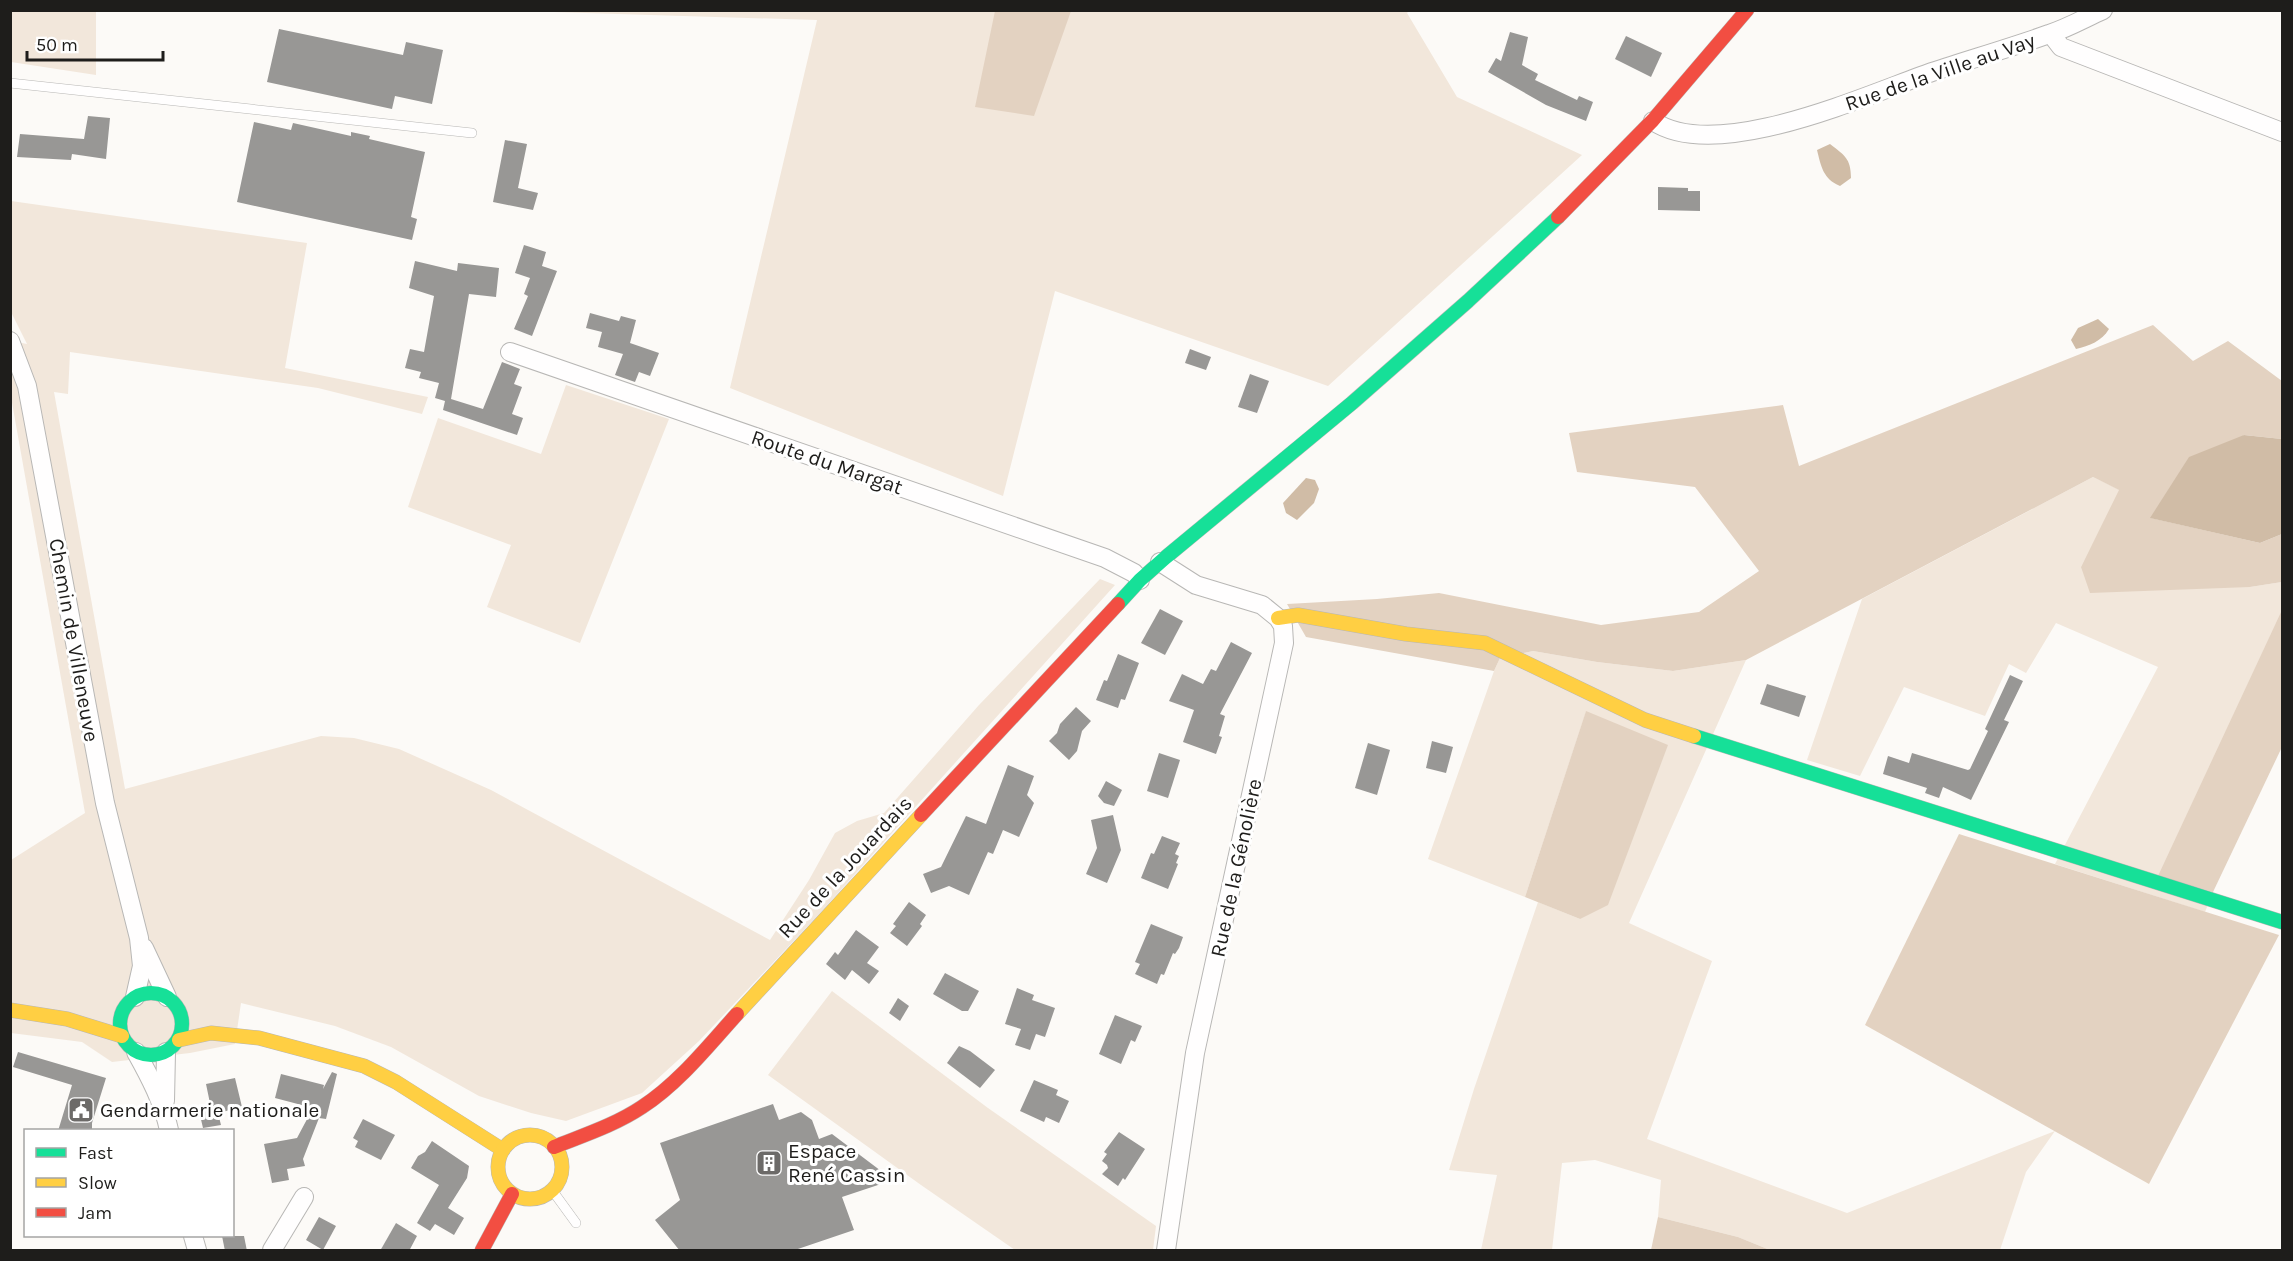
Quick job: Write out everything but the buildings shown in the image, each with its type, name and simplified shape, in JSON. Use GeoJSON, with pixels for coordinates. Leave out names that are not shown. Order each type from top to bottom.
{"type":"FeatureCollection","features":[{"type":"Feature","properties":{"kind":"main road","name":"Rue de la Jouardais"},"geometry":{"type":"LineString","coordinates":[[555,1147],[617,1122],[644,1106],[685,1070],[1140,580],[1351,404],[1466,302],[1559,215],[1653,121],[1748,10]]}},
{"type":"Feature","properties":{"kind":"main road"},"geometry":{"type":"LineString","coordinates":[[1278,618],[1298,615],[1406,634],[1485,643],[1645,720],[2283,922]]}},
{"type":"Feature","properties":{"kind":"main road"},"geometry":{"type":"LineString","coordinates":[[107,1010],[151,993],[203,1017],[259,1038],[364,1066],[396,1082],[503,1150]]}},
{"type":"Feature","properties":{"kind":"main road"},"geometry":{"type":"LineString","coordinates":[[130,1002],[120,1027],[122,1036],[135,1052],[145,1055],[156,1056],[172,1046],[211,1033],[259,1038]]}},
{"type":"Feature","properties":{"kind":"main road"},"geometry":{"type":"LineString","coordinates":[[172,1002],[183,1024],[172,1046]]}},
{"type":"Feature","properties":{"kind":"main road"},"geometry":{"type":"LineString","coordinates":[[10,1010],[52,1014],[88,1013]]}},
{"type":"Feature","properties":{"kind":"main road"},"geometry":{"type":"LineString","coordinates":[[52,1014],[89,1023],[122,1036]]}},
{"type":"Feature","properties":{"kind":"main road"},"geometry":{"type":"LineString","coordinates":[[525,1136],[541,1137],[555,1147],[559,1155],[561,1174],[552,1190],[533,1199],[512,1194],[505,1187],[498,1169],[503,1150],[508,1143],[525,1136]]}},
{"type":"Feature","properties":{"kind":"main road"},"geometry":{"type":"LineString","coordinates":[[482,1251],[512,1194]]}},
{"type":"Feature","properties":{"kind":"street"},"geometry":{"type":"LineString","coordinates":[[2051,34],[2096,12]]}},
{"type":"Feature","properties":{"kind":"street","name":"Rue de la Ville au Vay"},"geometry":{"type":"LineString","coordinates":[[1653,121],[1679,133],[1703,135],[1762,129],[1846,105],[1931,73],[2051,34],[2061,47],[2283,132]]}},
{"type":"Feature","properties":{"kind":"street","name":"Chemin de Villeneuve"},"geometry":{"type":"LineString","coordinates":[[10,342],[27,386],[105,803],[139,938],[142,966],[130,1002]]}},
{"type":"Feature","properties":{"kind":"street","name":"Route du Margat"},"geometry":{"type":"LineString","coordinates":[[510,352],[1105,558],[1134,573],[1140,580]]}},
{"type":"Feature","properties":{"kind":"street"},"geometry":{"type":"LineString","coordinates":[[1160,562],[1196,585],[1262,605],[1278,618]]}},
{"type":"Feature","properties":{"kind":"street","name":"Rue de la Génolière"},"geometry":{"type":"LineString","coordinates":[[1166,1251],[1195,1053],[1284,643],[1283,626],[1278,618]]}},
{"type":"Feature","properties":{"kind":"street","name":"Chemin de Villeneuve"},"geometry":{"type":"LineString","coordinates":[[139,938],[172,1002]]}},
{"type":"Feature","properties":{"kind":"street"},"geometry":{"type":"LineString","coordinates":[[167,1122],[164,1079],[172,1046]]}},
{"type":"Feature","properties":{"kind":"street"},"geometry":{"type":"LineString","coordinates":[[135,1052],[151,1080],[167,1122]]}},
{"type":"Feature","properties":{"kind":"street"},"geometry":{"type":"LineString","coordinates":[[272,1251],[304,1197]]}},
{"type":"Feature","properties":{"kind":"lane"},"geometry":{"type":"LineString","coordinates":[[10,83],[472,133]]}},
{"type":"Feature","properties":{"kind":"lane"},"geometry":{"type":"LineString","coordinates":[[552,1190],[576,1223]]}},
{"type":"Feature","properties":{"kind":"shaded area"},"geometry":{"type":"Polygon","coordinates":[[[10,11],[96,11],[96,75],[11,62],[10,11]]]}},
{"type":"Feature","properties":{"kind":"shaded area"},"geometry":{"type":"Polygon","coordinates":[[[521,11],[1409,11],[1407,13],[1457,97],[1582,155],[1328,386],[1055,291],[1003,496],[730,388],[817,20],[521,11]]]}},
{"type":"Feature","properties":{"kind":"shaded area"},"geometry":{"type":"Polygon","coordinates":[[[995,11],[1071,11],[1034,116],[975,107],[995,11]]]}},
{"type":"Feature","properties":{"kind":"shaded area"},"geometry":{"type":"Polygon","coordinates":[[[1830,144],[1843,154],[1850,166],[1851,178],[1840,186],[1826,176],[1817,150],[1830,144]]]}},
{"type":"Feature","properties":{"kind":"shaded area"},"geometry":{"type":"Polygon","coordinates":[[[11,201],[307,243],[285,368],[428,397],[422,414],[318,388],[70,352],[68,394],[54,392],[125,789],[321,736],[354,738],[399,749],[491,790],[770,940],[809,880],[835,833],[857,821],[884,813],[979,705],[1100,579],[1115,585],[821,912],[699,1041],[642,1093],[566,1121],[531,1113],[479,1096],[391,1047],[335,1026],[241,1003],[235,1044],[190,1053],[112,1062],[82,1042],[11,1033],[11,860],[85,813],[11,397],[11,341],[27,344],[11,312],[11,201]]]}},
{"type":"Feature","properties":{"kind":"shaded area"},"geometry":{"type":"Polygon","coordinates":[[[2098,319],[2109,329],[2095,342],[2076,349],[2071,340],[2078,328],[2098,319]]]}},
{"type":"Feature","properties":{"kind":"shaded area"},"geometry":{"type":"Polygon","coordinates":[[[2153,325],[2193,361],[2228,341],[2282,381],[2282,439],[2244,435],[2151,518],[2260,543],[2282,534],[2282,582],[2250,587],[2090,593],[2081,567],[2119,490],[2093,477],[1746,660],[1673,671],[1597,662],[1533,651],[1500,658],[1494,671],[1306,637],[1287,604],[1439,593],[1601,625],[1699,612],[1759,571],[1695,487],[1577,472],[1569,433],[1783,405],[1799,466],[2153,325]]]}},
{"type":"Feature","properties":{"kind":"shaded area"},"geometry":{"type":"Polygon","coordinates":[[[566,385],[669,419],[580,643],[487,607],[511,545],[408,507],[438,418],[541,454],[566,385]]]}},
{"type":"Feature","properties":{"kind":"shaded area"},"geometry":{"type":"Polygon","coordinates":[[[2244,435],[2282,439],[2282,534],[2260,543],[2150,518],[2189,457],[2244,435]]]}},
{"type":"Feature","properties":{"kind":"shaded area"},"geometry":{"type":"Polygon","coordinates":[[[2093,477],[2120,490],[2081,567],[2250,587],[2282,582],[2282,610],[2213,892],[2205,912],[2055,864],[2158,667],[2056,623],[2026,673],[2009,664],[1985,716],[1904,687],[1860,776],[1807,760],[1862,599],[2093,477]]]}},
{"type":"Feature","properties":{"kind":"shaded area"},"geometry":{"type":"Polygon","coordinates":[[[1306,478],[1315,480],[1319,489],[1314,503],[1297,520],[1286,513],[1283,503],[1306,478]]]}},
{"type":"Feature","properties":{"kind":"shaded area"},"geometry":{"type":"Polygon","coordinates":[[[2282,610],[2282,747],[2213,892],[2158,876],[2282,610]]]}},
{"type":"Feature","properties":{"kind":"shaded area"},"geometry":{"type":"Polygon","coordinates":[[[1533,651],[1597,662],[1673,671],[1746,660],[1629,923],[1712,961],[1647,1139],[1847,1213],[2055,1131],[2026,1172],[2000,1250],[1770,1250],[1738,1237],[1658,1217],[1661,1180],[1595,1160],[1562,1163],[1552,1250],[1481,1250],[1497,1175],[1449,1170],[1474,1089],[1538,902],[1580,919],[1586,712],[1525,897],[1428,859],[1500,658],[1533,651]]]}},
{"type":"Feature","properties":{"kind":"shaded area"},"geometry":{"type":"Polygon","coordinates":[[[1586,711],[1668,745],[1608,905],[1580,919],[1525,897],[1586,711]]]}},
{"type":"Feature","properties":{"kind":"shaded area"},"geometry":{"type":"Polygon","coordinates":[[[1959,834],[2279,935],[2149,1184],[1865,1025],[1959,834]]]}},
{"type":"Feature","properties":{"kind":"shaded area"},"geometry":{"type":"Polygon","coordinates":[[[832,991],[988,1108],[1156,1226],[1153,1250],[1015,1250],[768,1075],[832,991]]]}},
{"type":"Feature","properties":{"kind":"shaded area"},"geometry":{"type":"Polygon","coordinates":[[[1658,1217],[1738,1237],[1770,1250],[1651,1250],[1658,1217]]]}},
{"type":"Feature","properties":{"kind":"traffic: fast"},"geometry":{"type":"LineString","coordinates":[[1118,604],[1166,557],[1352,403],[1468,301],[1558,217]]}},
{"type":"Feature","properties":{"kind":"traffic: fast"},"geometry":{"type":"LineString","coordinates":[[1694,736],[2282,922]]}},
{"type":"Feature","properties":{"kind":"traffic: fast"},"geometry":{"type":"LineString","coordinates":[[145,993],[157,993],[173,1002],[180,1012],[182,1024],[180,1036],[173,1046],[157,1055],[145,1055],[134,1050],[125,1041],[120,1030],[120,1018],[125,1007],[134,998],[145,993]]}},
{"type":"Feature","properties":{"kind":"traffic: slow"},"geometry":{"type":"LineString","coordinates":[[1278,618],[1298,615],[1406,634],[1485,643],[1645,720],[1694,736]]}},
{"type":"Feature","properties":{"kind":"traffic: slow"},"geometry":{"type":"LineString","coordinates":[[737,1014],[921,815]]}},
{"type":"Feature","properties":{"kind":"traffic: slow"},"geometry":{"type":"LineString","coordinates":[[10,1010],[67,1019],[122,1036]]}},
{"type":"Feature","properties":{"kind":"traffic: slow"},"geometry":{"type":"LineString","coordinates":[[179,1040],[211,1033],[259,1038],[364,1066],[396,1082],[503,1150]]}},
{"type":"Feature","properties":{"kind":"traffic: slow"},"geometry":{"type":"LineString","coordinates":[[530,1135],[548,1141],[556,1149],[562,1167],[556,1185],[548,1193],[530,1199],[512,1193],[504,1185],[498,1167],[504,1149],[512,1141],[530,1135]]}},
{"type":"Feature","properties":{"kind":"traffic: jam"},"geometry":{"type":"LineString","coordinates":[[1558,217],[1653,120],[1747,10]]}},
{"type":"Feature","properties":{"kind":"traffic: jam"},"geometry":{"type":"LineString","coordinates":[[921,815],[1118,604]]}},
{"type":"Feature","properties":{"kind":"traffic: jam"},"geometry":{"type":"LineString","coordinates":[[554,1147],[621,1119],[655,1098],[692,1064],[737,1014]]}},
{"type":"Feature","properties":{"kind":"traffic: jam"},"geometry":{"type":"LineString","coordinates":[[482,1250],[512,1194]]}},
{"type":"Feature","properties":{"kind":"place","name":"Gendarmerie nationale"},"geometry":{"type":"Point","coordinates":[81,1110]}},
{"type":"Feature","properties":{"kind":"place","name":"Espace René Cassin"},"geometry":{"type":"Point","coordinates":[769,1163]}}]}
